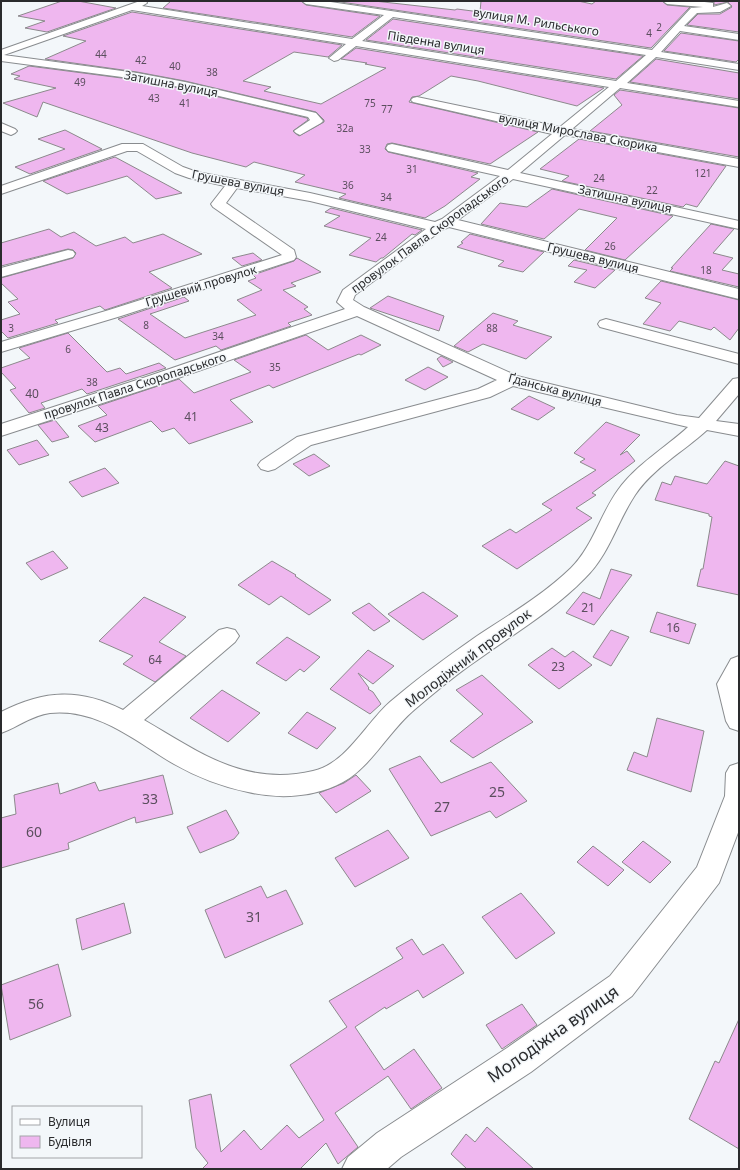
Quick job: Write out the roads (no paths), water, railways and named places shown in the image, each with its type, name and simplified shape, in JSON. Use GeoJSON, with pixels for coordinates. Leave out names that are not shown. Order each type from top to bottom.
{"type":"FeatureCollection","features":[{"type":"Feature","properties":{"kind":"street","name":"вулиця М. Рильського"},"geometry":{"type":"LineString","coordinates":[[306,1],[509,30],[739,67]]}},
{"type":"Feature","properties":{"kind":"street"},"geometry":{"type":"LineString","coordinates":[[667,1],[733,7]]}},
{"type":"Feature","properties":{"kind":"street"},"geometry":{"type":"LineString","coordinates":[[1,53],[128,4],[144,2]]}},
{"type":"Feature","properties":{"kind":"street","name":"Південна вулиця"},"geometry":{"type":"LineString","coordinates":[[128,4],[353,43],[739,104]]}},
{"type":"Feature","properties":{"kind":"street","name":"провулок Павла Скоропадського"},"geometry":{"type":"LineString","coordinates":[[358,310],[345,302],[348,293],[511,174],[564,131],[654,54],[694,10],[733,7]]}},
{"type":"Feature","properties":{"kind":"street"},"geometry":{"type":"LineString","coordinates":[[334,58],[391,14]]}},
{"type":"Feature","properties":{"kind":"street"},"geometry":{"type":"LineString","coordinates":[[678,28],[739,37]]}},
{"type":"Feature","properties":{"kind":"street","name":"Затишна вулиця"},"geometry":{"type":"LineString","coordinates":[[1,58],[137,76],[239,97],[312,115],[317,121],[300,131]]}},
{"type":"Feature","properties":{"kind":"street","name":"вулиця Мирослава Скорика"},"geometry":{"type":"LineString","coordinates":[[417,100],[551,130],[564,131],[739,163]]}},
{"type":"Feature","properties":{"kind":"street","name":"Грушева вулиця"},"geometry":{"type":"LineString","coordinates":[[1,190],[126,147],[133,146],[139,147],[180,170],[212,180],[310,197],[442,224],[739,294]]}},
{"type":"Feature","properties":{"kind":"street","name":"Затишна вулиця"},"geometry":{"type":"LineString","coordinates":[[392,148],[739,224]]}},
{"type":"Feature","properties":{"kind":"street","name":"Грушевий провулок"},"geometry":{"type":"LineString","coordinates":[[1,346],[114,313],[289,257],[289,253],[218,204],[234,183]]}},
{"type":"Feature","properties":{"kind":"street"},"geometry":{"type":"LineString","coordinates":[[1,273],[68,254]]}},
{"type":"Feature","properties":{"kind":"street","name":"провулок Павла Скоропадського"},"geometry":{"type":"LineString","coordinates":[[1,430],[149,382],[358,310]]}},
{"type":"Feature","properties":{"kind":"street","name":"Ґданська вулиця"},"geometry":{"type":"LineString","coordinates":[[358,310],[512,380],[677,420],[739,430]]}},
{"type":"Feature","properties":{"kind":"street"},"geometry":{"type":"LineString","coordinates":[[606,324],[739,360]]}},
{"type":"Feature","properties":{"kind":"street"},"geometry":{"type":"LineString","coordinates":[[268,465],[304,442],[484,393],[512,380]]}},
{"type":"Feature","properties":{"kind":"street","name":"Молодіжний провулок"},"geometry":{"type":"LineString","coordinates":[[1,723],[28,710],[50,703],[70,703],[94,707],[125,722],[198,765],[222,776],[271,785],[303,784],[334,774],[355,760],[390,717],[431,681],[554,594],[581,571],[600,544],[626,492],[647,470],[703,424],[739,383]]}},
{"type":"Feature","properties":{"kind":"street"},"geometry":{"type":"LineString","coordinates":[[125,722],[227,636]]}},
{"type":"Feature","properties":{"kind":"street"},"geometry":{"type":"LineString","coordinates":[[739,665],[729,684],[739,721]]}},
{"type":"Feature","properties":{"kind":"street","name":"Молодіжна вулиця"},"geometry":{"type":"LineString","coordinates":[[360,1169],[389,1145],[519,1060],[621,986],[709,874],[738,796],[739,773]]}}]}
